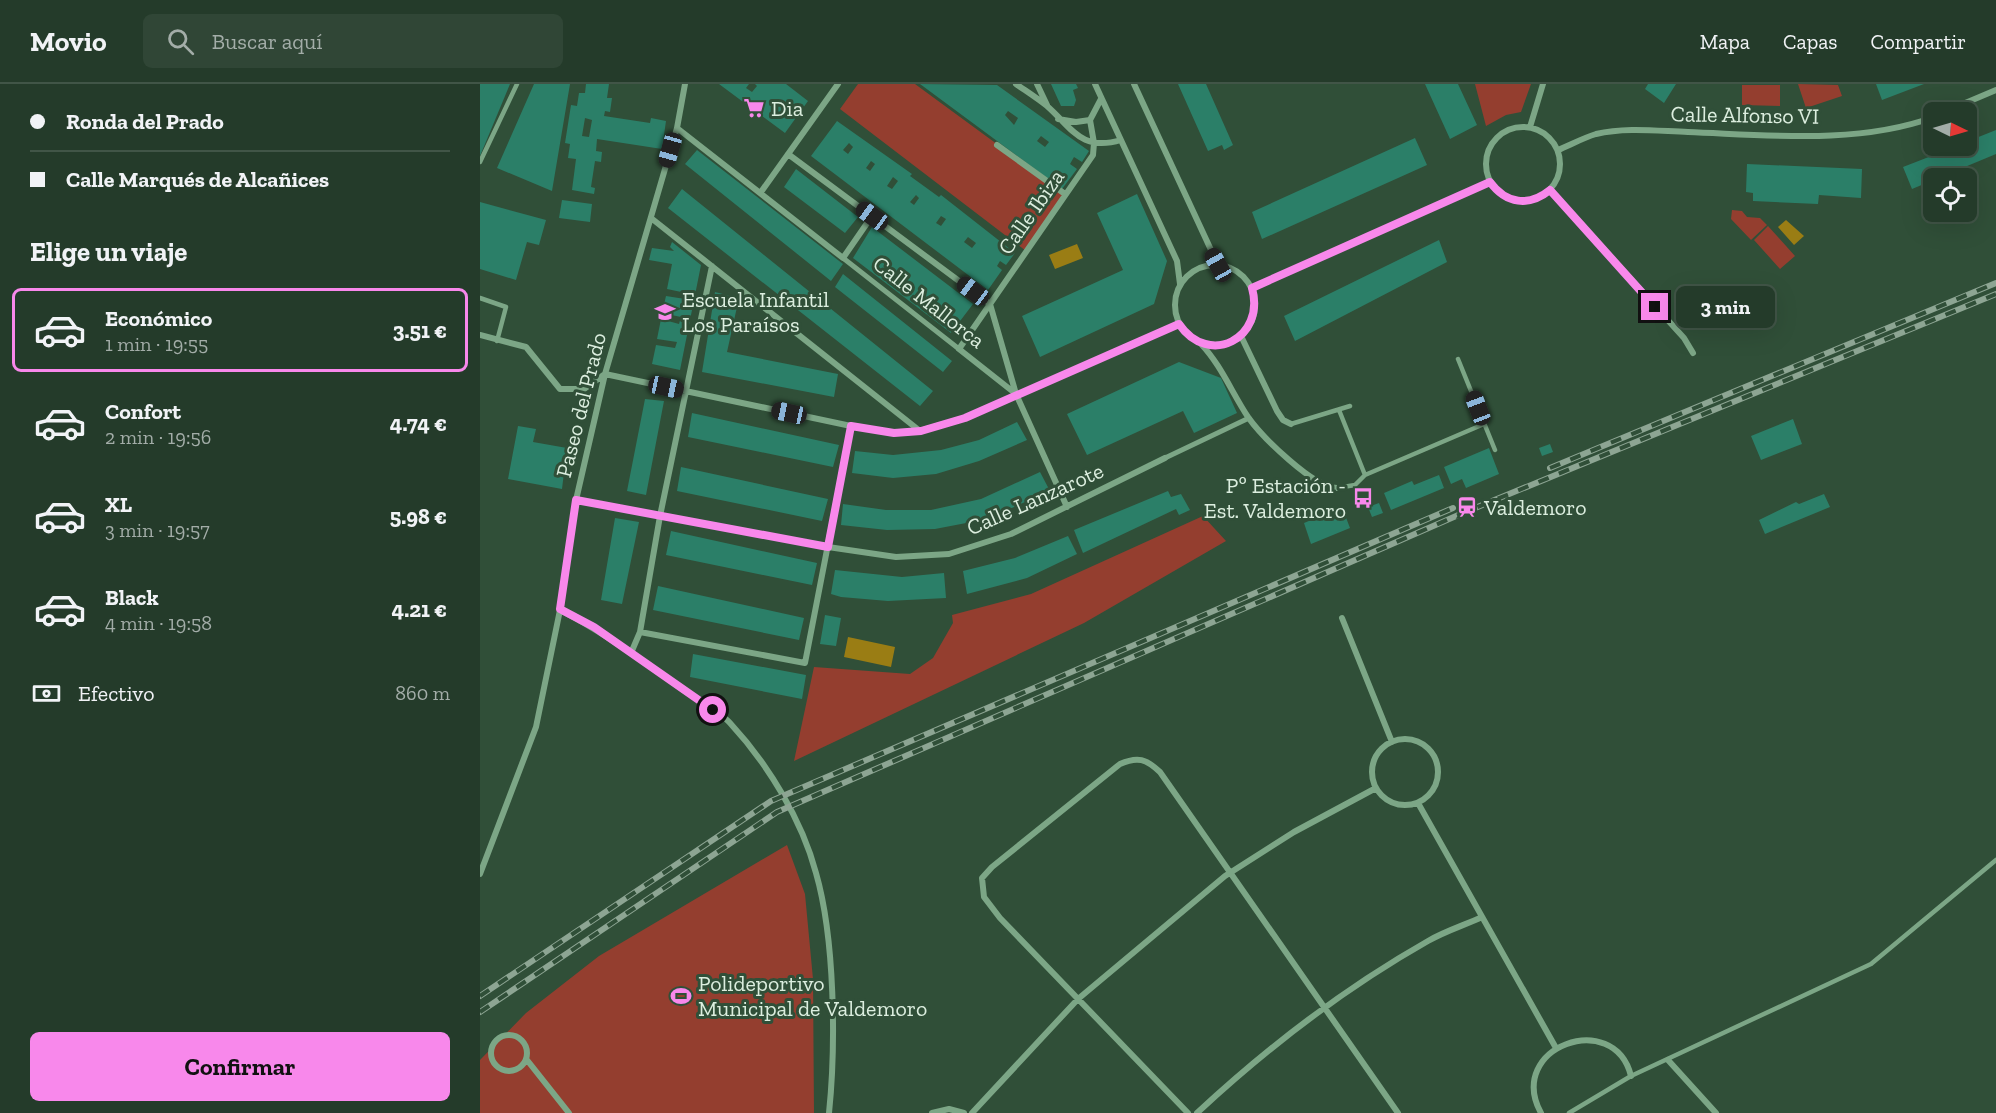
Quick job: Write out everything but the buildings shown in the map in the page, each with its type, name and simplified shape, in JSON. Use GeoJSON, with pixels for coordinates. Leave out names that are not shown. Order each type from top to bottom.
{"type":"FeatureCollection","features":[{"type":"Feature","properties":{"kind":"street","name":"Paseo del Prado"},"geometry":{"type":"LineString","coordinates":[[480,874],[536,728],[560,609],[576,500],[605,374],[677,128],[685,84]]}},
{"type":"Feature","properties":{"kind":"street"},"geometry":{"type":"LineString","coordinates":[[761,192],[838,84]]}},
{"type":"Feature","properties":{"kind":"street"},"geometry":{"type":"LineString","coordinates":[[1016,84],[1047,106],[1070,131],[1086,141],[1095,143],[1121,140]]}},
{"type":"Feature","properties":{"kind":"street"},"geometry":{"type":"LineString","coordinates":[[1037,84],[1047,106]]}},
{"type":"Feature","properties":{"kind":"street"},"geometry":{"type":"LineString","coordinates":[[1095,84],[1178,261],[1180,284],[1175,297],[1175,311],[1179,324],[1212,356],[1249,418],[1291,460],[1324,486],[1337,488]]}},
{"type":"Feature","properties":{"kind":"street"},"geometry":{"type":"LineString","coordinates":[[1134,84],[1218,265]]}},
{"type":"Feature","properties":{"kind":"street"},"geometry":{"type":"LineString","coordinates":[[1530,127],[1543,84]]}},
{"type":"Feature","properties":{"kind":"street"},"geometry":{"type":"LineString","coordinates":[[1968,102],[1996,90]]}},
{"type":"Feature","properties":{"kind":"street"},"geometry":{"type":"LineString","coordinates":[[1095,143],[1090,120],[1101,99]]}},
{"type":"Feature","properties":{"kind":"street"},"geometry":{"type":"LineString","coordinates":[[1058,119],[1076,122],[1090,120]]}},
{"type":"Feature","properties":{"kind":"street","name":"Calle Alfonso VI"},"geometry":{"type":"LineString","coordinates":[[1558,150],[1594,135],[1620,130],[1863,134],[1909,126],[1923,121]]}},
{"type":"Feature","properties":{"kind":"street"},"geometry":{"type":"LineString","coordinates":[[1530,127],[1546,135],[1558,150],[1560,171],[1550,190],[1541,197],[1518,201],[1506,198],[1490,182],[1485,161],[1492,141],[1509,129],[1530,127]]}},
{"type":"Feature","properties":{"kind":"street","name":"Calle Mallorca"},"geometry":{"type":"LineString","coordinates":[[677,128],[1016,394]]}},
{"type":"Feature","properties":{"kind":"street","name":"Calle Ibiza"},"geometry":{"type":"LineString","coordinates":[[959,349],[1093,155],[1095,143]]}},
{"type":"Feature","properties":{"kind":"street"},"geometry":{"type":"LineString","coordinates":[[998,145],[1065,195]]}},
{"type":"Feature","properties":{"kind":"street"},"geometry":{"type":"LineString","coordinates":[[788,154],[990,304],[1016,394],[1067,507]]}},
{"type":"Feature","properties":{"kind":"street"},"geometry":{"type":"LineString","coordinates":[[1252,288],[1490,182]]}},
{"type":"Feature","properties":{"kind":"street"},"geometry":{"type":"LineString","coordinates":[[1550,190],[1684,338],[1693,353]]}},
{"type":"Feature","properties":{"kind":"street"},"geometry":{"type":"LineString","coordinates":[[843,258],[872,216]]}},
{"type":"Feature","properties":{"kind":"street"},"geometry":{"type":"LineString","coordinates":[[651,218],[921,431]]}},
{"type":"Feature","properties":{"kind":"street"},"geometry":{"type":"LineString","coordinates":[[1180,284],[1197,269],[1218,265],[1238,272],[1252,288],[1255,301],[1254,314],[1250,326],[1241,336],[1222,345],[1201,343]]}},
{"type":"Feature","properties":{"kind":"street"},"geometry":{"type":"LineString","coordinates":[[631,653],[640,632],[660,516],[712,266]]}},
{"type":"Feature","properties":{"kind":"street"},"geometry":{"type":"LineString","coordinates":[[480,335],[526,347],[560,389],[584,389],[605,374],[894,433],[921,431],[965,418],[1179,324]]}},
{"type":"Feature","properties":{"kind":"street"},"geometry":{"type":"LineString","coordinates":[[1241,336],[1277,411],[1283,420],[1291,424]]}},
{"type":"Feature","properties":{"kind":"street","name":"Calle Lanzarote"},"geometry":{"type":"LineString","coordinates":[[576,500],[828,547],[896,557],[950,554],[1011,534],[1249,418]]}},
{"type":"Feature","properties":{"kind":"street"},"geometry":{"type":"LineString","coordinates":[[640,632],[805,663],[851,426]]}},
{"type":"Feature","properties":{"kind":"street"},"geometry":{"type":"LineString","coordinates":[[560,609],[594,627],[729,722],[765,770],[799,825],[817,873],[828,943],[834,1065],[829,1113]]}},
{"type":"Feature","properties":{"kind":"street"},"geometry":{"type":"LineString","coordinates":[[1342,618],[1392,742]]}},
{"type":"Feature","properties":{"kind":"street"},"geometry":{"type":"LineString","coordinates":[[1409,739],[1420,742],[1435,757],[1438,779],[1434,789],[1418,803],[1396,804],[1386,800],[1376,788],[1372,772],[1374,760],[1379,751],[1392,742],[1409,739]]}},
{"type":"Feature","properties":{"kind":"street"},"geometry":{"type":"LineString","coordinates":[[1188,1113],[984,897],[982,878],[992,867],[1120,764],[1134,758],[1147,761],[1160,772],[1398,1113]]}},
{"type":"Feature","properties":{"kind":"street"},"geometry":{"type":"LineString","coordinates":[[972,1113],[1078,999],[1230,873],[1294,832],[1376,788]]}},
{"type":"Feature","properties":{"kind":"street"},"geometry":{"type":"LineString","coordinates":[[1418,803],[1556,1048]]}},
{"type":"Feature","properties":{"kind":"street"},"geometry":{"type":"LineString","coordinates":[[1197,1113],[1324,1008],[1430,940],[1482,917]]}},
{"type":"Feature","properties":{"kind":"street"},"geometry":{"type":"LineString","coordinates":[[527,1060],[520,1069],[509,1072],[498,1068],[492,1059],[492,1048],[497,1038],[509,1034],[520,1038],[528,1048],[527,1060],[569,1113]]}},
{"type":"Feature","properties":{"kind":"street"},"geometry":{"type":"LineString","coordinates":[[1541,1113],[1534,1089],[1537,1072],[1545,1058],[1556,1048],[1573,1040],[1589,1040],[1605,1044],[1618,1054],[1631,1076]]}},
{"type":"Feature","properties":{"kind":"street"},"geometry":{"type":"LineString","coordinates":[[1668,1060],[1716,1113]]}},
{"type":"Feature","properties":{"kind":"street"},"geometry":{"type":"LineString","coordinates":[[932,1113],[949,1108],[964,1113]]}},
{"type":"Feature","properties":{"kind":"lane"},"geometry":{"type":"LineString","coordinates":[[480,162],[517,84]]}},
{"type":"Feature","properties":{"kind":"lane"},"geometry":{"type":"LineString","coordinates":[[480,298],[506,307],[497,341]]}},
{"type":"Feature","properties":{"kind":"lane"},"geometry":{"type":"LineString","coordinates":[[1458,359],[1495,450]]}},
{"type":"Feature","properties":{"kind":"lane"},"geometry":{"type":"LineString","coordinates":[[1291,424],[1350,406]]}},
{"type":"Feature","properties":{"kind":"lane"},"geometry":{"type":"LineString","coordinates":[[1339,410],[1365,475]]}},
{"type":"Feature","properties":{"kind":"lane"},"geometry":{"type":"LineString","coordinates":[[1337,488],[1355,485],[1365,475],[1484,424]]}},
{"type":"Feature","properties":{"kind":"lane"},"geometry":{"type":"LineString","coordinates":[[1569,1113],[1631,1076],[1871,964],[1996,860]]}},
{"type":"Feature","properties":{"kind":"shaded area"},"geometry":{"type":"Polygon","coordinates":[[[858,84],[915,84],[1065,194],[1026,251],[840,109],[858,84]]]}},
{"type":"Feature","properties":{"kind":"shaded area"},"geometry":{"type":"Polygon","coordinates":[[[1475,84],[1531,84],[1521,112],[1506,115],[1486,126],[1475,84]]]}},
{"type":"Feature","properties":{"kind":"shaded area"},"geometry":{"type":"Polygon","coordinates":[[[1798,84],[1838,85],[1842,96],[1806,108],[1798,84]]]}},
{"type":"Feature","properties":{"kind":"shaded area"},"geometry":{"type":"Polygon","coordinates":[[[1742,85],[1780,85],[1780,106],[1742,105],[1742,85]]]}},
{"type":"Feature","properties":{"kind":"shaded area"},"geometry":{"type":"Polygon","coordinates":[[[1732,210],[1742,211],[1747,217],[1760,218],[1767,225],[1751,240],[1731,219],[1732,210]]]}},
{"type":"Feature","properties":{"kind":"shaded area"},"geometry":{"type":"Polygon","coordinates":[[[1786,220],[1804,236],[1794,245],[1778,227],[1786,220]]]}},
{"type":"Feature","properties":{"kind":"shaded area"},"geometry":{"type":"Polygon","coordinates":[[[1768,226],[1795,256],[1780,269],[1754,240],[1768,226]]]}},
{"type":"Feature","properties":{"kind":"shaded area"},"geometry":{"type":"Polygon","coordinates":[[[1077,244],[1083,258],[1055,269],[1049,255],[1077,244]]]}},
{"type":"Feature","properties":{"kind":"shaded area"},"geometry":{"type":"Polygon","coordinates":[[[1203,516],[1226,541],[1084,623],[794,761],[814,667],[910,674],[933,658],[953,623],[952,615],[1031,594],[1203,516]]]}},
{"type":"Feature","properties":{"kind":"shaded area"},"geometry":{"type":"Polygon","coordinates":[[[848,637],[895,647],[891,667],[844,657],[848,637]]]}},
{"type":"Feature","properties":{"kind":"shaded area","name":"Polideportivo Municipal de Valdemoro"},"geometry":{"type":"Polygon","coordinates":[[[787,845],[805,894],[813,979],[814,1113],[480,1113],[480,1060],[526,1013],[599,956],[787,845]]]}},
{"type":"Feature","properties":{"kind":"railway"},"geometry":{"type":"LineString","coordinates":[[1550,468],[1996,283]]}},
{"type":"Feature","properties":{"kind":"railway"},"geometry":{"type":"LineString","coordinates":[[480,1012],[777,812],[1463,513],[1996,294]]}},
{"type":"Feature","properties":{"kind":"railway"},"geometry":{"type":"LineString","coordinates":[[480,996],[771,801],[1453,508]]}},
{"type":"Feature","properties":{"kind":"place","name":"Dia"},"geometry":{"type":"Point","coordinates":[754,108]}},
{"type":"Feature","properties":{"kind":"place","name":"Escuela Infantil Los Paraísos"},"geometry":{"type":"Point","coordinates":[665,312]}},
{"type":"Feature","properties":{"kind":"place","name":"Pº Estación - Est. Valdemoro"},"geometry":{"type":"Point","coordinates":[1363,498]}},
{"type":"Feature","properties":{"kind":"place","name":"Valdemoro"},"geometry":{"type":"Point","coordinates":[1467,507]}},
{"type":"Feature","properties":{"kind":"place","name":"Polideportivo Municipal de Valdemoro"},"geometry":{"type":"Point","coordinates":[681,996]}},
{"type":"Feature","properties":{"kind":"route"},"geometry":{"type":"LineString","coordinates":[[713,710],[594,627],[560,609],[576,500],[828,547],[851,426],[894,433],[921,431],[965,418],[1179,324],[1192,339],[1201,343],[1222,345],[1232,342],[1250,326],[1255,301],[1252,288],[1490,182],[1506,198],[1518,201],[1530,201],[1550,190],[1655,307]]}}]}
